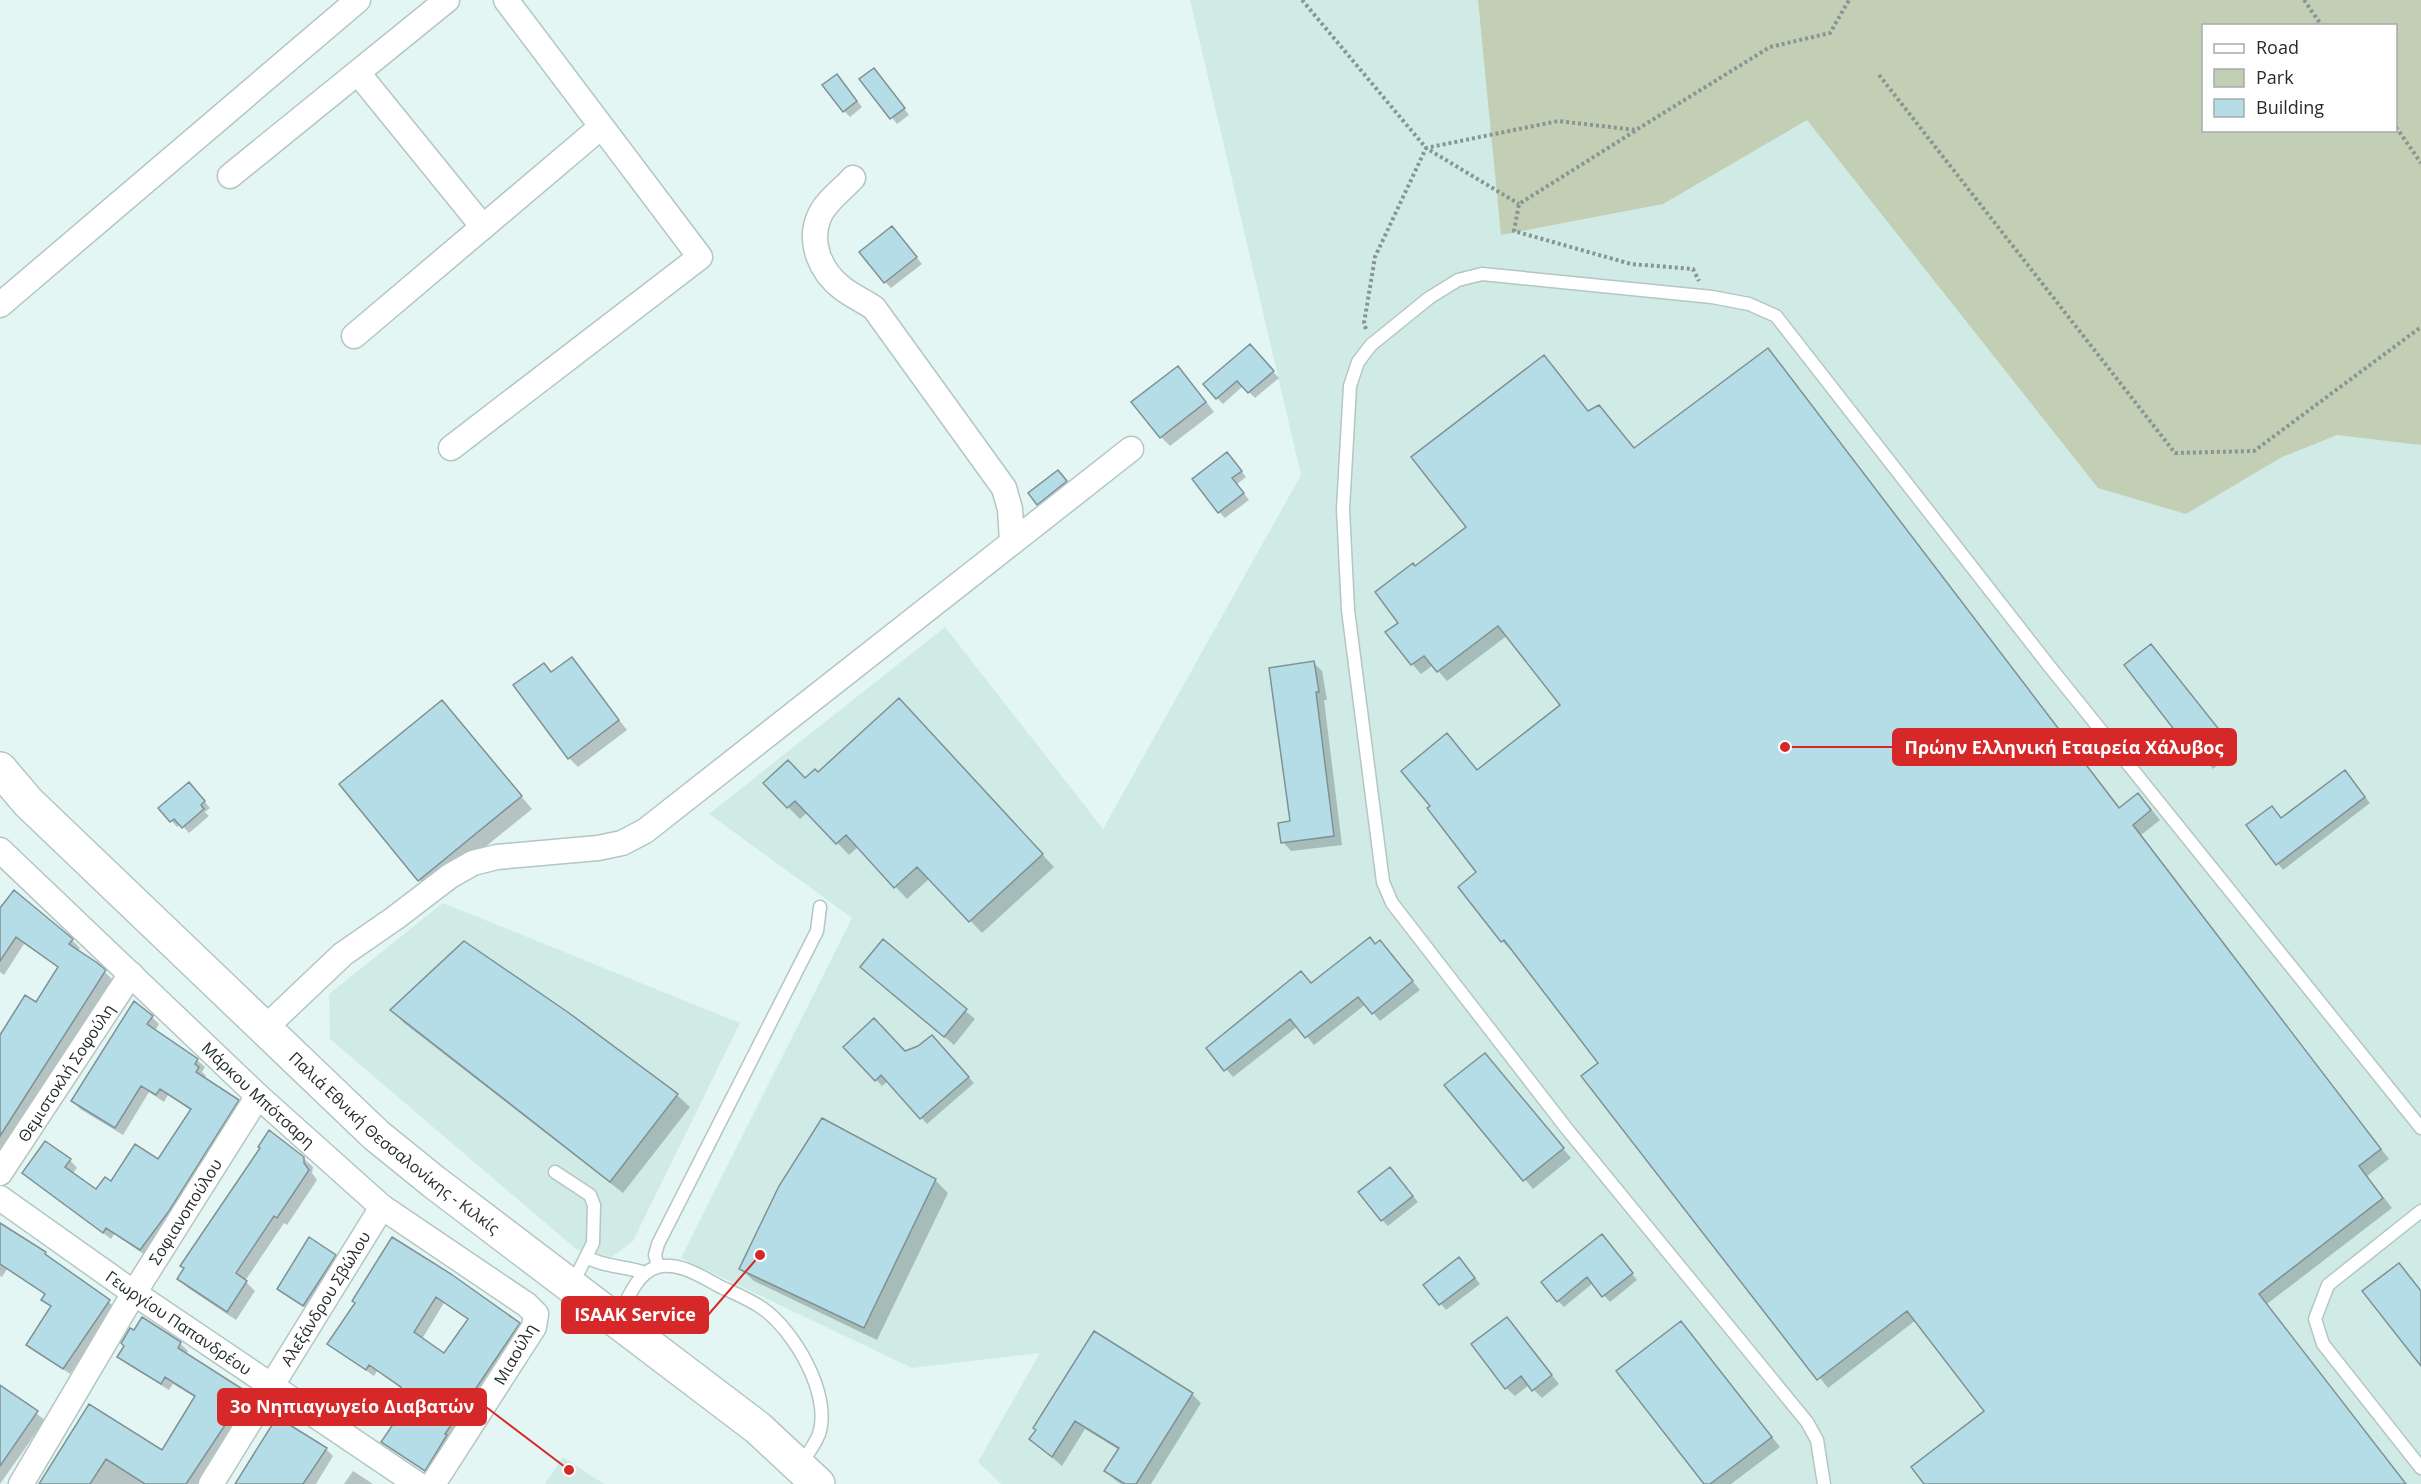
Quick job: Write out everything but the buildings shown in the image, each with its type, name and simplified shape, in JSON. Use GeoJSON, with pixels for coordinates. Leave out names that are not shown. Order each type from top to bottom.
{"type":"FeatureCollection","features":[{"type":"Feature","properties":{"kind":"main road","name":"Παλιά Εθνική Θεσσαλονίκης - Κιλκίς"},"geometry":{"type":"LineString","coordinates":[[0,769],[28,802],[340,1102],[398,1154],[578,1272],[616,1321],[759,1428],[809,1475]]}},
{"type":"Feature","properties":{"kind":"street"},"geometry":{"type":"LineString","coordinates":[[0,305],[358,0]]}},
{"type":"Feature","properties":{"kind":"street"},"geometry":{"type":"LineString","coordinates":[[230,176],[447,0]]}},
{"type":"Feature","properties":{"kind":"street"},"geometry":{"type":"LineString","coordinates":[[452,448],[700,257],[506,0]]}},
{"type":"Feature","properties":{"kind":"street"},"geometry":{"type":"LineString","coordinates":[[358,73],[483,227]]}},
{"type":"Feature","properties":{"kind":"street"},"geometry":{"type":"LineString","coordinates":[[354,336],[602,127]]}},
{"type":"Feature","properties":{"kind":"street"},"geometry":{"type":"LineString","coordinates":[[854,178],[833,198],[819,217],[815,239],[818,259],[830,277],[843,289],[874,308],[1004,488],[1010,509],[1012,542]]}},
{"type":"Feature","properties":{"kind":"street"},"geometry":{"type":"LineString","coordinates":[[264,1029],[343,954],[450,876],[473,863],[497,857],[606,846],[622,843],[645,831],[1131,449]]}},
{"type":"Feature","properties":{"kind":"street","name":"Μάρκου Μπότσαρη"},"geometry":{"type":"LineString","coordinates":[[0,850],[258,1096],[382,1207],[527,1305],[536,1314]]}},
{"type":"Feature","properties":{"kind":"street","name":"Θεμιστοκλή Σοφούλη"},"geometry":{"type":"LineString","coordinates":[[0,1173],[131,974]]}},
{"type":"Feature","properties":{"kind":"street","name":"Σοφιανοπούλου"},"geometry":{"type":"LineString","coordinates":[[21,1484],[134,1293],[258,1096]]}},
{"type":"Feature","properties":{"kind":"street","name":"Γεωργίου Παπανδρέου"},"geometry":{"type":"LineString","coordinates":[[0,1197],[134,1293],[417,1484]]}},
{"type":"Feature","properties":{"kind":"street","name":"Αλεξάνδρου Σβώλου"},"geometry":{"type":"LineString","coordinates":[[211,1484],[382,1207]]}},
{"type":"Feature","properties":{"kind":"street","name":"Μιαούλη"},"geometry":{"type":"LineString","coordinates":[[433,1484],[534,1327],[536,1314]]}},
{"type":"Feature","properties":{"kind":"lane"},"geometry":{"type":"LineString","coordinates":[[1824,1484],[1817,1440],[1807,1422],[1567,1129],[1392,903],[1383,882],[1348,610],[1344,509],[1350,386],[1358,362],[1371,345],[1429,298],[1458,280],[1482,274],[1712,297],[1749,304],[1776,316],[2050,667],[2421,1128]]}},
{"type":"Feature","properties":{"kind":"lane"},"geometry":{"type":"LineString","coordinates":[[658,1267],[655,1255],[658,1244],[817,931],[820,907]]}},
{"type":"Feature","properties":{"kind":"lane"},"geometry":{"type":"LineString","coordinates":[[555,1172],[590,1195],[594,1205],[595,1231],[592,1243],[578,1272]]}},
{"type":"Feature","properties":{"kind":"lane"},"geometry":{"type":"LineString","coordinates":[[2421,1211],[2328,1285],[2315,1319],[2323,1344],[2421,1468]]}},
{"type":"Feature","properties":{"kind":"lane"},"geometry":{"type":"LineString","coordinates":[[578,1272],[598,1264],[628,1267],[646,1272]]}},
{"type":"Feature","properties":{"kind":"lane"},"geometry":{"type":"LineString","coordinates":[[616,1321],[637,1283],[646,1272],[658,1267],[677,1267],[699,1275],[762,1308],[785,1330],[807,1365],[820,1392],[823,1418],[809,1475]]}},
{"type":"Feature","properties":{"kind":"path"},"geometry":{"type":"LineString","coordinates":[[1302,0],[1426,148],[1519,204]]}},
{"type":"Feature","properties":{"kind":"path"},"geometry":{"type":"LineString","coordinates":[[1712,297],[1693,269],[1631,264],[1514,231],[1519,204],[1770,47],[1830,33],[1849,0]]}},
{"type":"Feature","properties":{"kind":"path"},"geometry":{"type":"LineString","coordinates":[[2304,0],[2321,24]]}},
{"type":"Feature","properties":{"kind":"path"},"geometry":{"type":"LineString","coordinates":[[1879,75],[2175,453],[2254,451],[2421,327]]}},
{"type":"Feature","properties":{"kind":"path"},"geometry":{"type":"LineString","coordinates":[[1426,148],[1558,121],[1636,130]]}},
{"type":"Feature","properties":{"kind":"path"},"geometry":{"type":"LineString","coordinates":[[2397,128],[2421,163]]}},
{"type":"Feature","properties":{"kind":"path"},"geometry":{"type":"LineString","coordinates":[[1371,345],[1364,323],[1375,257],[1426,148]]}},
{"type":"Feature","properties":{"kind":"shaded area"},"geometry":{"type":"Polygon","coordinates":[[[1190,0],[2421,0],[2421,1484],[1001,1484],[978,1462],[1040,1353],[912,1368],[681,1258],[852,918],[709,814],[945,627],[1103,829],[1301,475],[1190,0]]]}},
{"type":"Feature","properties":{"kind":"shaded area"},"geometry":{"type":"Polygon","coordinates":[[[443,903],[740,1023],[633,1241],[612,1257],[576,1249],[330,1039],[329,994],[443,903]]]}},
{"type":"Feature","properties":{"kind":"shaded area"},"geometry":{"type":"Polygon","coordinates":[[[563,1457],[604,1484],[545,1484],[563,1457]]]}},
{"type":"Feature","properties":{"kind":"green space"},"geometry":{"type":"Polygon","coordinates":[[[1478,0],[2421,0],[2421,445],[2337,435],[2282,457],[2186,514],[2098,488],[1807,120],[1663,204],[1501,235],[1478,0]]]}},
{"type":"Feature","properties":{"kind":"place","name":"Πρώην Ελληνική Εταιρεία Χάλυβος"},"geometry":{"type":"Point","coordinates":[1785,747]}},
{"type":"Feature","properties":{"kind":"place","name":"ISAAK Service"},"geometry":{"type":"Point","coordinates":[760,1255]}},
{"type":"Feature","properties":{"kind":"place","name":"3ο Νηπιαγωγείο Διαβατών"},"geometry":{"type":"Point","coordinates":[569,1470]}}]}
